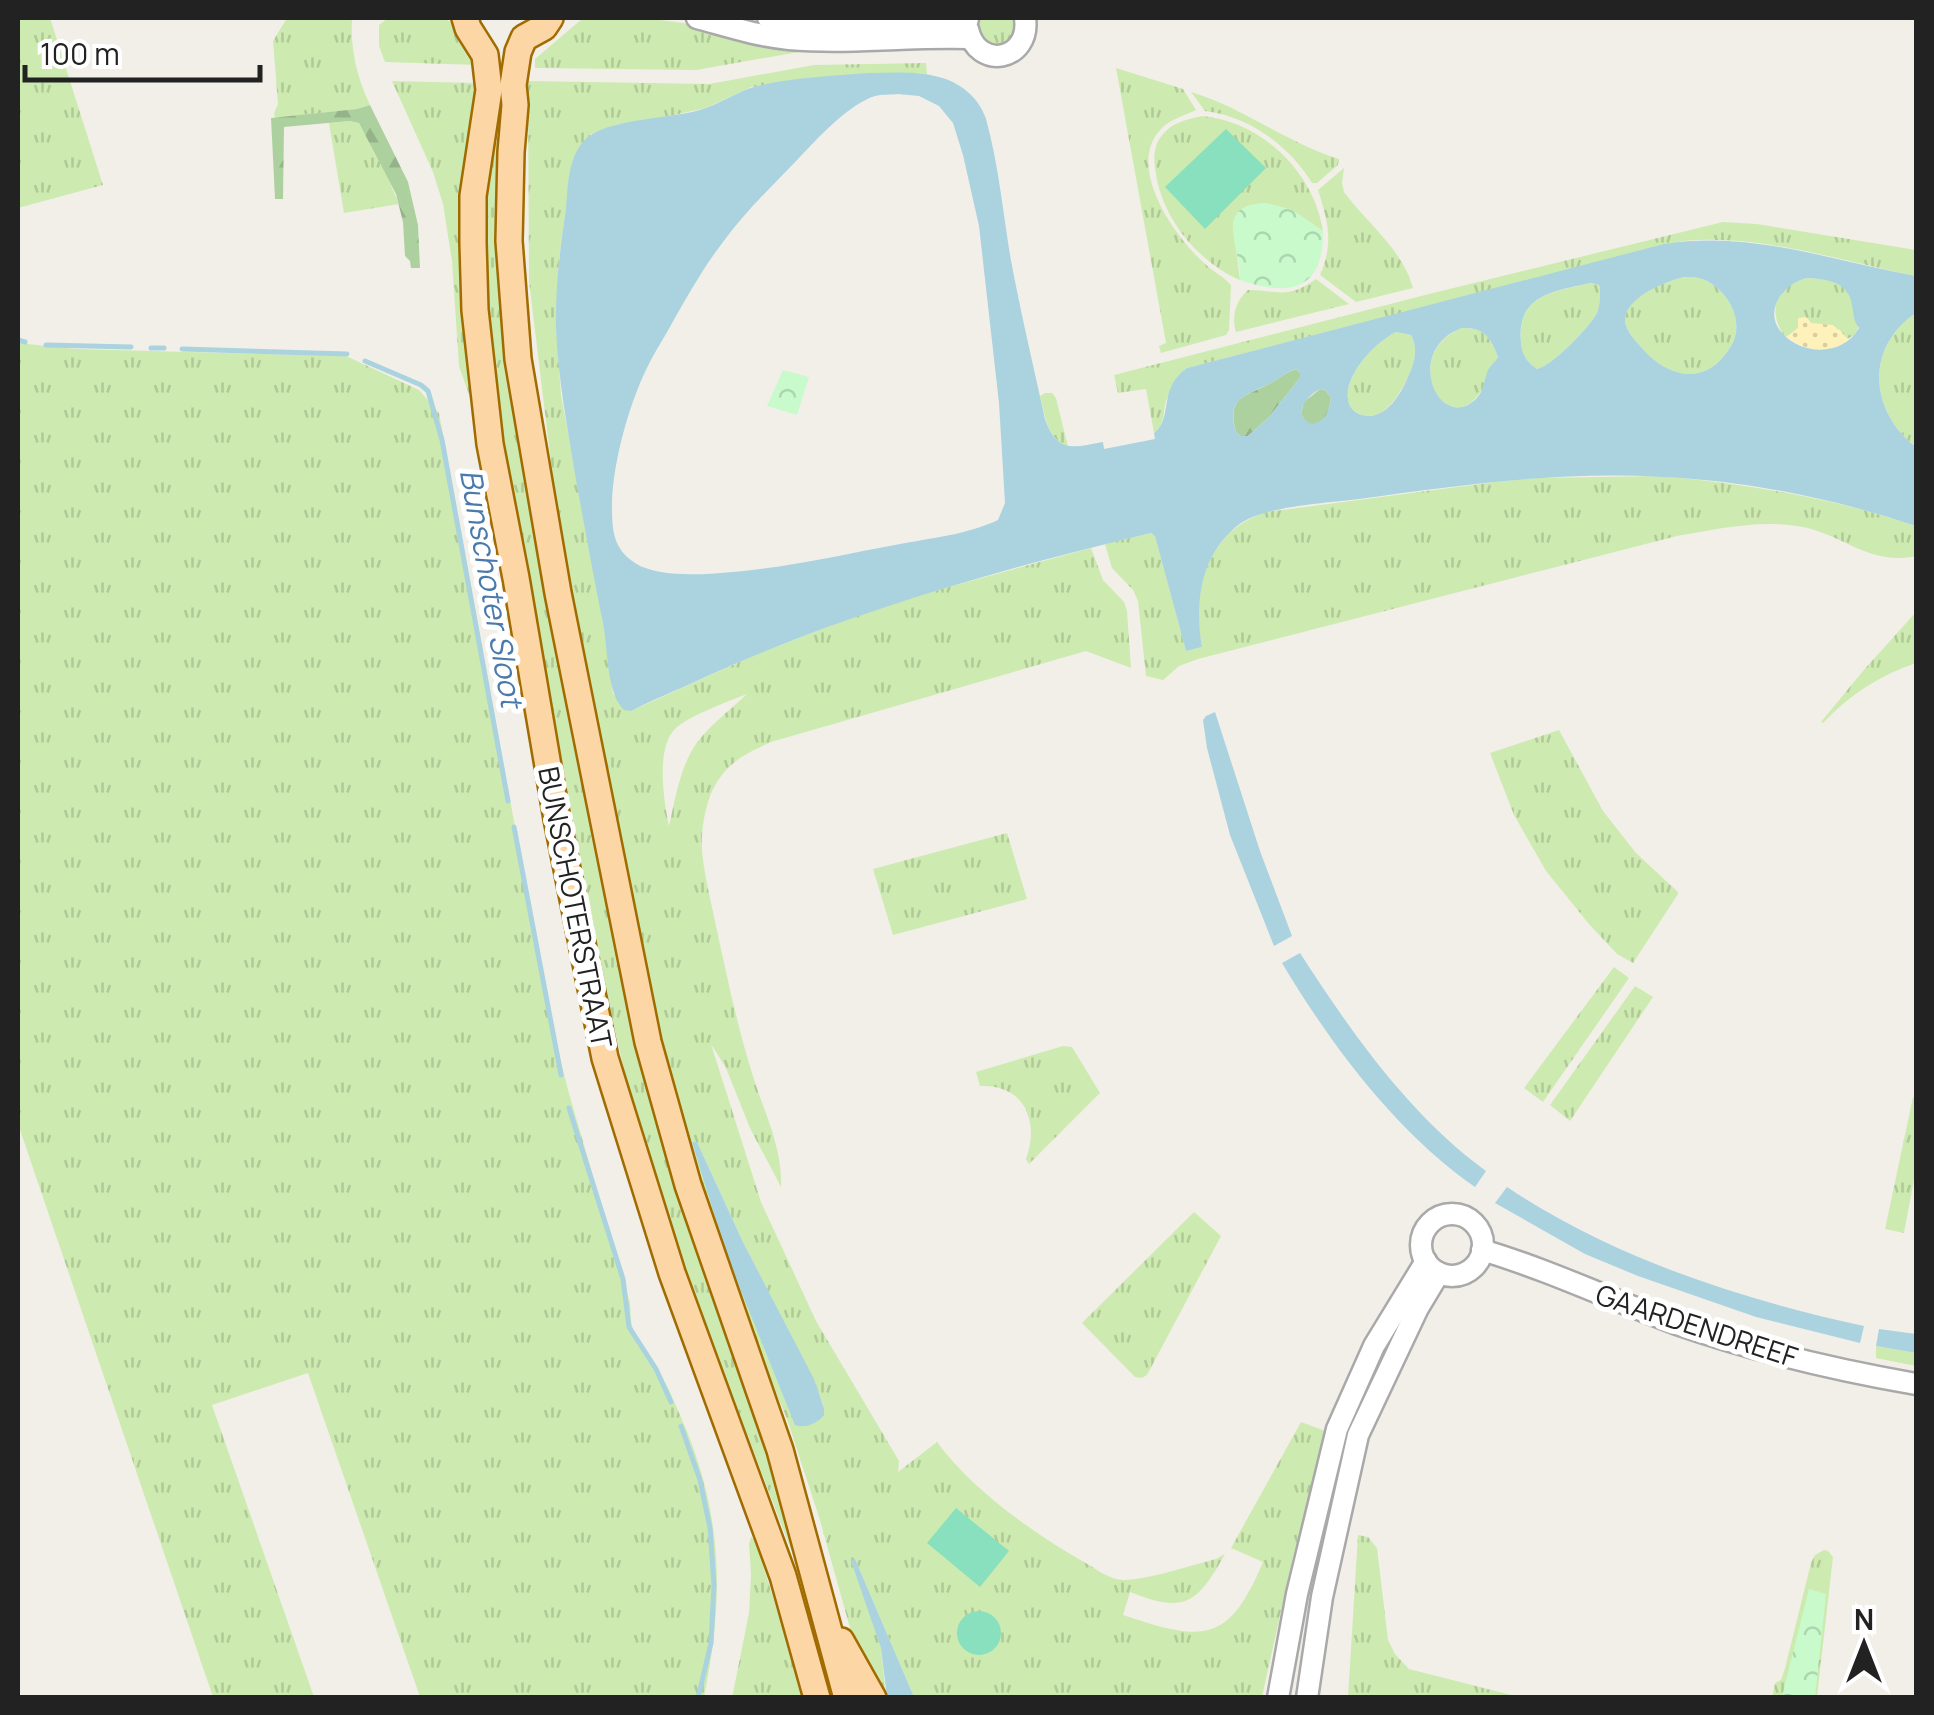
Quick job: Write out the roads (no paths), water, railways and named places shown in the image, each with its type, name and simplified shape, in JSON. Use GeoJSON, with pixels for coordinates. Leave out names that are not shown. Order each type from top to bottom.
{"type":"FeatureCollection","features":[{"type":"Feature","properties":{"kind":"main road"},"geometry":{"type":"LineString","coordinates":[[473,18],[507,45],[548,36],[563,18]]}},
{"type":"Feature","properties":{"kind":"main road"},"geometry":{"type":"LineString","coordinates":[[507,45],[544,27],[550,18]]}},
{"type":"Feature","properties":{"kind":"main road","name":"BUNSCHOTERSTRAAT"},"geometry":{"type":"LineString","coordinates":[[817,1698],[783,1576],[672,1273],[605,1058],[558,819],[490,444],[475,310],[474,196],[489,90],[487,62],[507,45],[522,87],[515,105],[509,221],[518,359],[558,594],[648,1042],[688,1185],[780,1450],[847,1698]]}},
{"type":"Feature","properties":{"kind":"main road"},"geometry":{"type":"LineString","coordinates":[[821,1605],[874,1698]]}},
{"type":"Feature","properties":{"kind":"street"},"geometry":{"type":"LineString","coordinates":[[697,18],[754,34],[837,41],[969,25]]}},
{"type":"Feature","properties":{"kind":"street"},"geometry":{"type":"LineString","coordinates":[[768,18],[823,25],[969,25]]}},
{"type":"Feature","properties":{"kind":"street"},"geometry":{"type":"LineString","coordinates":[[969,25],[976,48],[984,54],[1002,56],[1012,52],[1025,36],[1024,18]]}},
{"type":"Feature","properties":{"kind":"street"},"geometry":{"type":"LineString","coordinates":[[1447,1214],[1475,1224],[1482,1236],[1482,1250],[1478,1262],[1464,1273],[1448,1275],[1432,1267],[1421,1245],[1431,1222],[1447,1214]]}},
{"type":"Feature","properties":{"kind":"street","name":"GAARDENDREEF"},"geometry":{"type":"LineString","coordinates":[[1482,1250],[1752,1349],[1916,1384]]}},
{"type":"Feature","properties":{"kind":"street"},"geometry":{"type":"LineString","coordinates":[[1278,1698],[1297,1594],[1337,1430],[1374,1346],[1432,1267]]}},
{"type":"Feature","properties":{"kind":"street"},"geometry":{"type":"LineString","coordinates":[[1307,1698],[1322,1597],[1358,1435],[1418,1308],[1432,1267]]}},
{"type":"Feature","properties":{"kind":"water"},"geometry":{"type":"Polygon","coordinates":[[[855,74],[935,76],[973,96],[981,109],[994,152],[1014,276],[1045,419],[1060,443],[1074,446],[1103,442],[1104,449],[1155,439],[1172,385],[1187,368],[1664,244],[1760,244],[1916,276],[1916,313],[1888,343],[1879,379],[1889,416],[1916,447],[1916,526],[1759,487],[1625,476],[1511,480],[1298,506],[1252,517],[1217,548],[1200,596],[1202,647],[1186,651],[1151,533],[979,578],[866,614],[755,655],[631,711],[624,710],[611,681],[557,348],[558,268],[574,156],[583,142],[606,128],[692,112],[762,85],[855,74]],[[875,96],[845,114],[815,141],[750,209],[709,262],[644,373],[630,409],[613,486],[615,537],[635,563],[665,573],[684,574],[761,569],[948,536],[998,520],[1005,503],[999,403],[979,226],[963,155],[953,123],[939,106],[919,96],[875,96]],[[1684,277],[1667,282],[1631,305],[1625,321],[1627,328],[1652,358],[1675,372],[1699,373],[1711,368],[1735,337],[1733,309],[1715,286],[1704,280],[1684,277]],[[1807,278],[1791,285],[1778,299],[1774,315],[1776,324],[1790,341],[1811,349],[1833,348],[1859,328],[1850,297],[1842,287],[1807,278]],[[1591,283],[1552,293],[1531,305],[1521,327],[1526,358],[1537,369],[1570,345],[1598,310],[1599,285],[1591,283]],[[1462,328],[1444,339],[1434,353],[1430,369],[1439,398],[1450,406],[1462,407],[1479,396],[1488,370],[1498,357],[1486,335],[1470,328],[1462,328]],[[1396,332],[1378,344],[1349,385],[1350,406],[1362,415],[1377,414],[1390,406],[1413,363],[1415,346],[1411,335],[1396,332]],[[1296,369],[1239,400],[1233,412],[1240,436],[1248,436],[1269,417],[1300,378],[1296,369]],[[1320,389],[1310,396],[1302,416],[1312,424],[1326,415],[1331,398],[1320,389]]]}},
{"type":"Feature","properties":{"kind":"water"},"geometry":{"type":"Polygon","coordinates":[[[1215,712],[1292,936],[1274,946],[1230,835],[1207,748],[1203,720],[1215,712]]]}},
{"type":"Feature","properties":{"kind":"water"},"geometry":{"type":"Polygon","coordinates":[[[1300,953],[1383,1071],[1432,1124],[1486,1171],[1475,1187],[1392,1114],[1344,1055],[1282,963],[1300,953]]]}},
{"type":"Feature","properties":{"kind":"water"},"geometry":{"type":"Polygon","coordinates":[[[692,1142],[697,1142],[743,1242],[814,1379],[824,1415],[811,1425],[795,1425],[727,1256],[692,1142]]]}},
{"type":"Feature","properties":{"kind":"water"},"geometry":{"type":"Polygon","coordinates":[[[1507,1187],[1590,1235],[1679,1273],[1771,1303],[1864,1326],[1860,1343],[1756,1317],[1585,1254],[1495,1203],[1507,1187]]]}},
{"type":"Feature","properties":{"kind":"water"},"geometry":{"type":"Polygon","coordinates":[[[1879,1329],[1916,1334],[1916,1353],[1876,1346],[1879,1329]]]}},
{"type":"Feature","properties":{"kind":"water"},"geometry":{"type":"Polygon","coordinates":[[[855,1559],[914,1697],[887,1697],[881,1648],[851,1561],[855,1559]]]}},
{"type":"Feature","properties":{"kind":"waterway"},"geometry":{"type":"LineString","coordinates":[[18,340],[25,342]]}},
{"type":"Feature","properties":{"kind":"waterway"},"geometry":{"type":"LineString","coordinates":[[46,345],[131,347]]}},
{"type":"Feature","properties":{"kind":"waterway"},"geometry":{"type":"LineString","coordinates":[[151,348],[164,348]]}},
{"type":"Feature","properties":{"kind":"waterway"},"geometry":{"type":"LineString","coordinates":[[182,349],[347,354]]}},
{"type":"Feature","properties":{"kind":"waterway","name":"Bunschoter Sloot"},"geometry":{"type":"LineString","coordinates":[[365,361],[428,391],[442,440],[508,801]]}},
{"type":"Feature","properties":{"kind":"waterway","name":"Bunschoter Sloot"},"geometry":{"type":"LineString","coordinates":[[514,827],[561,1075]]}},
{"type":"Feature","properties":{"kind":"waterway","name":"Bunschoter Sloot"},"geometry":{"type":"LineString","coordinates":[[569,1108],[623,1279],[629,1327],[656,1369],[671,1402]]}},
{"type":"Feature","properties":{"kind":"waterway","name":"Bunschoter Sloot"},"geometry":{"type":"LineString","coordinates":[[681,1426],[700,1480],[710,1528],[714,1585],[711,1643],[698,1698]]}}]}
